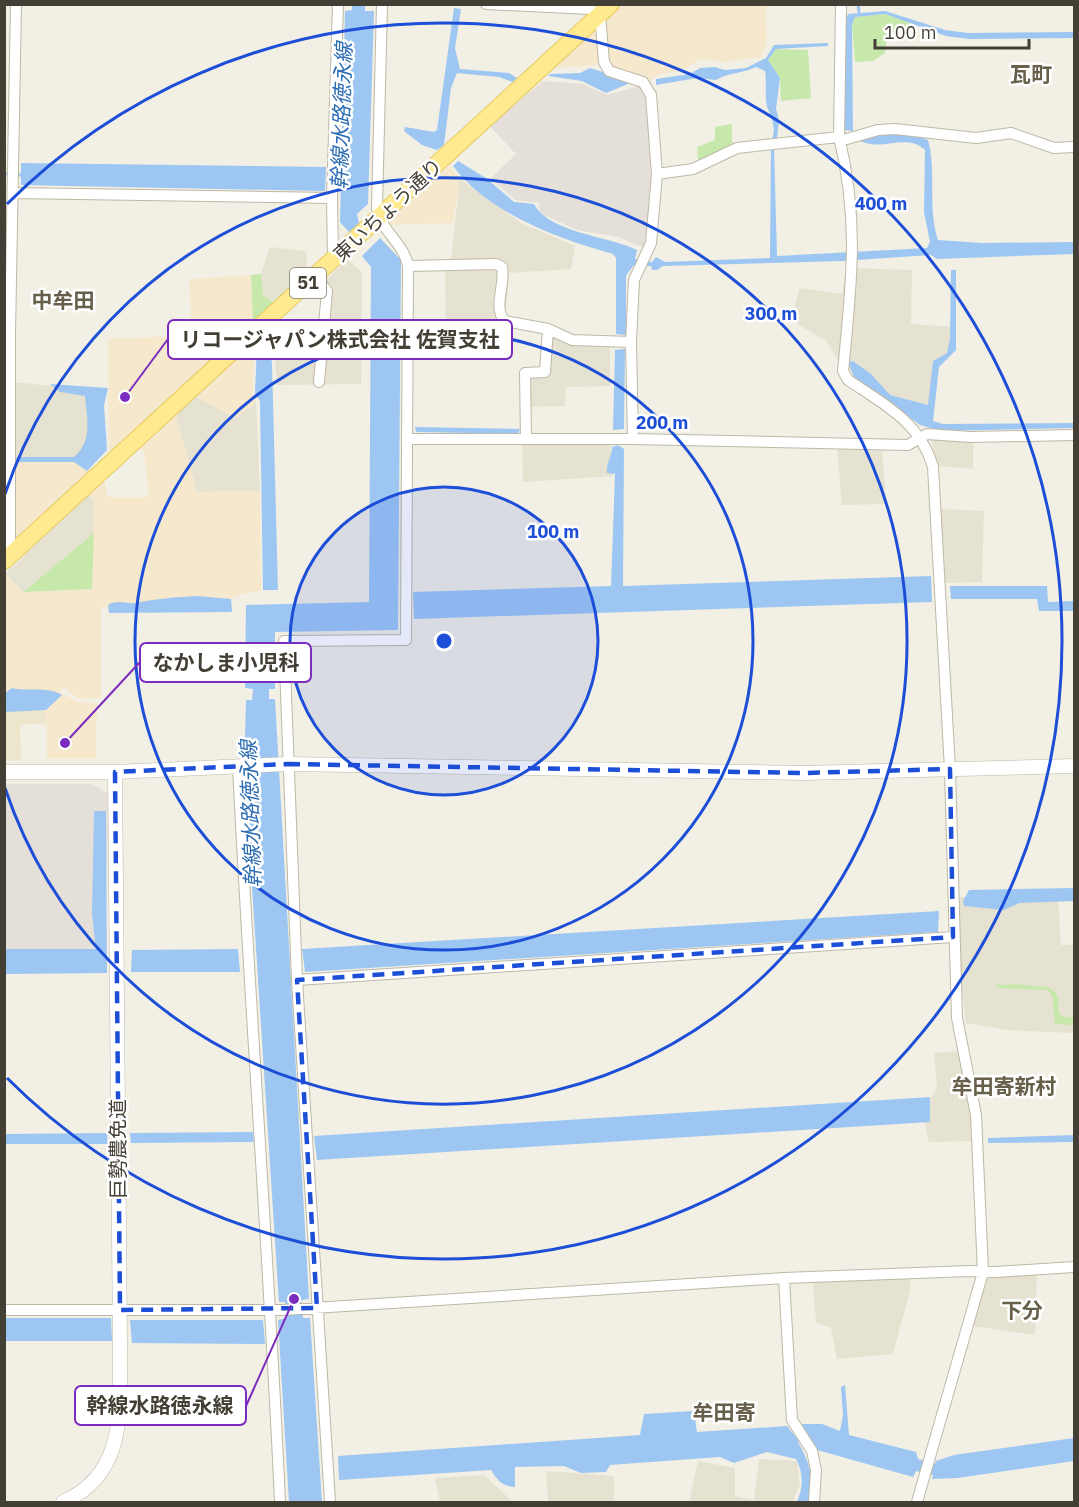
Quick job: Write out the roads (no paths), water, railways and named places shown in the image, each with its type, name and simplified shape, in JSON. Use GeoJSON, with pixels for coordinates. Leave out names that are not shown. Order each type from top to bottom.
{"type":"FeatureCollection","features":[{"type":"Feature","properties":{"kind":"main road","name":"東いちょう通り"},"geometry":{"type":"LineString","coordinates":[[8,559],[606,10]]}},
{"type":"Feature","properties":{"kind":"street"},"geometry":{"type":"LineString","coordinates":[[8,559],[7,334],[13,193],[16,4]]}},
{"type":"Feature","properties":{"kind":"street"},"geometry":{"type":"LineString","coordinates":[[333,261],[332,198],[338,4]]}},
{"type":"Feature","properties":{"kind":"street"},"geometry":{"type":"LineString","coordinates":[[330,1503],[311,1308],[284,641],[406,640],[408,266],[406,253],[388,235],[379,219],[377,208],[382,4]]}},
{"type":"Feature","properties":{"kind":"street"},"geometry":{"type":"LineString","coordinates":[[486,4],[606,10],[604,62],[609,71],[643,82],[651,95],[657,174],[651,243],[634,280],[631,342],[633,439]]}},
{"type":"Feature","properties":{"kind":"street"},"geometry":{"type":"LineString","coordinates":[[841,4],[843,138],[850,189],[853,250],[843,372],[848,380],[899,415],[920,437],[928,448],[933,467],[950,769],[957,1018],[976,1115],[983,1272],[917,1503]]}},
{"type":"Feature","properties":{"kind":"street"},"geometry":{"type":"LineString","coordinates":[[657,174],[693,170],[737,148],[843,138],[896,129],[976,138],[1011,134],[1054,148],[1074,147]]}},
{"type":"Feature","properties":{"kind":"street"},"geometry":{"type":"LineString","coordinates":[[13,193],[332,198]]}},
{"type":"Feature","properties":{"kind":"street"},"geometry":{"type":"LineString","coordinates":[[408,266],[496,264],[502,267],[504,273],[500,306],[502,318],[513,324],[548,329],[572,340],[631,342]]}},
{"type":"Feature","properties":{"kind":"street"},"geometry":{"type":"LineString","coordinates":[[316,276],[327,291],[319,382]]}},
{"type":"Feature","properties":{"kind":"street"},"geometry":{"type":"LineString","coordinates":[[526,439],[525,373],[545,372],[548,329]]}},
{"type":"Feature","properties":{"kind":"street"},"geometry":{"type":"LineString","coordinates":[[407,439],[633,439],[908,445],[927,434],[971,437],[1074,435]]}},
{"type":"Feature","properties":{"kind":"street"},"geometry":{"type":"LineString","coordinates":[[4,772],[115,772],[288,764],[804,773],[1074,766]]}},
{"type":"Feature","properties":{"kind":"street"},"geometry":{"type":"LineString","coordinates":[[238,766],[256,1096],[277,1310],[280,1503]]}},
{"type":"Feature","properties":{"kind":"street","name":"巨勢農免道"},"geometry":{"type":"LineString","coordinates":[[63,1503],[98,1478],[112,1455],[118,1430],[120,1310],[115,772]]}},
{"type":"Feature","properties":{"kind":"street"},"geometry":{"type":"LineString","coordinates":[[297,980],[953,937]]}},
{"type":"Feature","properties":{"kind":"street"},"geometry":{"type":"LineString","coordinates":[[4,1310],[277,1310],[784,1278],[983,1272],[1074,1266]]}},
{"type":"Feature","properties":{"kind":"street"},"geometry":{"type":"LineString","coordinates":[[784,1278],[792,1420],[812,1451],[816,1470],[814,1503]]}},
{"type":"Feature","properties":{"kind":"water"},"geometry":{"type":"Polygon","coordinates":[[[352,5],[365,5],[365,11],[374,11],[368,204],[357,214],[359,224],[349,232],[340,222],[345,11],[352,10],[352,5]]]}},
{"type":"Feature","properties":{"kind":"water"},"geometry":{"type":"Polygon","coordinates":[[[454,8],[461,9],[455,48],[460,69],[509,73],[517,78],[513,82],[499,77],[457,73],[451,88],[444,145],[437,150],[422,145],[404,131],[405,127],[434,132],[437,130],[454,8]]]}},
{"type":"Feature","properties":{"kind":"water"},"geometry":{"type":"Polygon","coordinates":[[[885,11],[945,30],[968,33],[1074,32],[1074,38],[969,39],[946,36],[885,14],[855,17],[852,25],[853,131],[844,130],[845,21],[848,14],[885,11]]]}},
{"type":"Feature","properties":{"kind":"water"},"geometry":{"type":"Polygon","coordinates":[[[828,43],[828,46],[776,49],[768,60],[780,78],[776,109],[779,120],[774,146],[777,256],[927,248],[930,242],[924,212],[925,150],[906,142],[878,145],[857,140],[902,134],[928,140],[932,165],[933,215],[938,240],[982,243],[1074,242],[1074,254],[937,259],[931,255],[841,261],[663,266],[657,270],[652,270],[651,266],[633,266],[626,276],[626,335],[616,334],[616,258],[613,254],[547,232],[505,211],[468,183],[453,166],[458,161],[486,178],[514,202],[534,204],[542,214],[566,228],[637,250],[635,259],[652,262],[656,257],[665,262],[770,258],[771,141],[774,129],[767,105],[765,71],[756,67],[716,80],[697,78],[656,85],[656,79],[690,74],[700,68],[715,67],[725,70],[746,68],[766,58],[774,45],[828,43]]]}},
{"type":"Feature","properties":{"kind":"water"},"geometry":{"type":"Polygon","coordinates":[[[590,68],[625,79],[628,84],[606,93],[582,81],[548,76],[550,74],[580,73],[590,68]]]}},
{"type":"Feature","properties":{"kind":"water"},"geometry":{"type":"Polygon","coordinates":[[[21,163],[326,167],[325,191],[21,185],[21,163]]]}},
{"type":"Feature","properties":{"kind":"water"},"geometry":{"type":"Polygon","coordinates":[[[380,238],[401,260],[398,630],[275,632],[275,689],[269,689],[269,699],[275,699],[309,1299],[301,1300],[303,1318],[310,1318],[322,1502],[289,1502],[278,1320],[287,1318],[285,1302],[279,1302],[249,841],[245,737],[246,700],[252,700],[253,689],[245,688],[246,605],[369,602],[371,267],[362,256],[380,238]]]}},
{"type":"Feature","properties":{"kind":"water"},"geometry":{"type":"Polygon","coordinates":[[[951,270],[956,270],[956,350],[939,367],[933,421],[943,424],[1074,423],[1074,428],[942,431],[920,425],[854,377],[848,362],[853,361],[871,374],[890,395],[928,405],[933,361],[947,353],[950,339],[951,270]]]}},
{"type":"Feature","properties":{"kind":"water"},"geometry":{"type":"Polygon","coordinates":[[[269,336],[272,364],[278,590],[263,590],[260,401],[255,393],[257,344],[269,336]]]}},
{"type":"Feature","properties":{"kind":"water"},"geometry":{"type":"Polygon","coordinates":[[[625,349],[624,429],[613,430],[615,350],[625,349]]]}},
{"type":"Feature","properties":{"kind":"water"},"geometry":{"type":"Polygon","coordinates":[[[50,384],[108,388],[104,405],[107,450],[87,471],[74,462],[15,462],[15,457],[74,457],[84,444],[87,429],[85,396],[60,392],[50,384]]]}},
{"type":"Feature","properties":{"kind":"water"},"geometry":{"type":"Polygon","coordinates":[[[415,427],[520,429],[518,434],[416,432],[415,427]]]}},
{"type":"Feature","properties":{"kind":"water"},"geometry":{"type":"Polygon","coordinates":[[[618,445],[624,449],[623,586],[931,576],[932,602],[414,619],[413,592],[611,586],[615,474],[607,473],[607,469],[612,447],[618,445]]]}},
{"type":"Feature","properties":{"kind":"water"},"geometry":{"type":"Polygon","coordinates":[[[950,586],[1047,586],[1048,602],[1074,601],[1074,611],[1039,611],[1037,599],[951,599],[950,586]]]}},
{"type":"Feature","properties":{"kind":"water"},"geometry":{"type":"Polygon","coordinates":[[[197,596],[231,599],[232,612],[109,613],[108,605],[114,602],[135,603],[197,596]]]}},
{"type":"Feature","properties":{"kind":"water"},"geometry":{"type":"Polygon","coordinates":[[[12,688],[44,690],[62,695],[46,710],[5,712],[5,693],[12,688]]]}},
{"type":"Feature","properties":{"kind":"water"},"geometry":{"type":"Polygon","coordinates":[[[94,811],[106,811],[107,973],[5,974],[5,949],[96,949],[92,914],[94,811]]]}},
{"type":"Feature","properties":{"kind":"water"},"geometry":{"type":"Polygon","coordinates":[[[1074,888],[1074,901],[1019,903],[1004,910],[964,906],[963,901],[969,890],[1074,888]]]}},
{"type":"Feature","properties":{"kind":"water"},"geometry":{"type":"Polygon","coordinates":[[[939,911],[938,932],[305,972],[302,949],[939,911]]]}},
{"type":"Feature","properties":{"kind":"water"},"geometry":{"type":"Polygon","coordinates":[[[238,949],[240,972],[131,972],[132,950],[238,949]]]}},
{"type":"Feature","properties":{"kind":"water"},"geometry":{"type":"Polygon","coordinates":[[[930,1097],[930,1122],[317,1160],[314,1136],[930,1097]]]}},
{"type":"Feature","properties":{"kind":"water"},"geometry":{"type":"Polygon","coordinates":[[[253,1132],[254,1142],[131,1143],[130,1133],[253,1132]]]}},
{"type":"Feature","properties":{"kind":"water"},"geometry":{"type":"Polygon","coordinates":[[[107,1133],[108,1144],[5,1144],[5,1134],[107,1133]]]}},
{"type":"Feature","properties":{"kind":"water"},"geometry":{"type":"Polygon","coordinates":[[[1074,1135],[1074,1142],[988,1143],[988,1138],[1074,1135]]]}},
{"type":"Feature","properties":{"kind":"water"},"geometry":{"type":"Polygon","coordinates":[[[5,1318],[111,1318],[112,1341],[5,1341],[5,1318]]]}},
{"type":"Feature","properties":{"kind":"water"},"geometry":{"type":"Polygon","coordinates":[[[130,1320],[263,1320],[265,1344],[132,1343],[130,1320]]]}},
{"type":"Feature","properties":{"kind":"water"},"geometry":{"type":"Polygon","coordinates":[[[845,1385],[849,1435],[916,1452],[918,1459],[935,1464],[936,1461],[954,1455],[1074,1438],[1074,1461],[957,1478],[932,1479],[933,1475],[916,1471],[913,1477],[817,1450],[808,1436],[798,1442],[810,1471],[812,1485],[810,1502],[797,1502],[802,1481],[796,1459],[767,1452],[734,1463],[720,1457],[610,1465],[606,1472],[581,1473],[564,1466],[515,1467],[515,1487],[500,1482],[491,1470],[339,1480],[338,1456],[640,1435],[644,1414],[694,1411],[697,1432],[787,1426],[795,1436],[805,1432],[802,1424],[822,1424],[840,1431],[843,1415],[841,1387],[845,1385]]]}},
{"type":"Feature","properties":{"kind":"waterway"},"geometry":{"type":"LineString","coordinates":[[858,4],[859,12]]}},
{"type":"Feature","properties":{"kind":"waterway"},"geometry":{"type":"LineString","coordinates":[[6,174],[21,175]]}},
{"type":"Feature","properties":{"kind":"place","name":"リコージャパン株式会社 佐賀支社"},"geometry":{"type":"Point","coordinates":[125,397]}},
{"type":"Feature","properties":{"kind":"place","name":"なかしま小児科"},"geometry":{"type":"Point","coordinates":[65,743]}},
{"type":"Feature","properties":{"kind":"place","name":"幹線水路徳永線"},"geometry":{"type":"Point","coordinates":[294,1299]}},
{"type":"Feature","properties":{"kind":"district","name":"瓦町"},"geometry":{"type":"Point","coordinates":[1031,75]}},
{"type":"Feature","properties":{"kind":"district","name":"中牟田"},"geometry":{"type":"Point","coordinates":[63,301]}},
{"type":"Feature","properties":{"kind":"district","name":"牟田寄新村"},"geometry":{"type":"Point","coordinates":[1004,1087]}},
{"type":"Feature","properties":{"kind":"district","name":"下分"},"geometry":{"type":"Point","coordinates":[1022,1311]}},
{"type":"Feature","properties":{"kind":"district","name":"牟田寄"},"geometry":{"type":"Point","coordinates":[724,1413]}}]}
